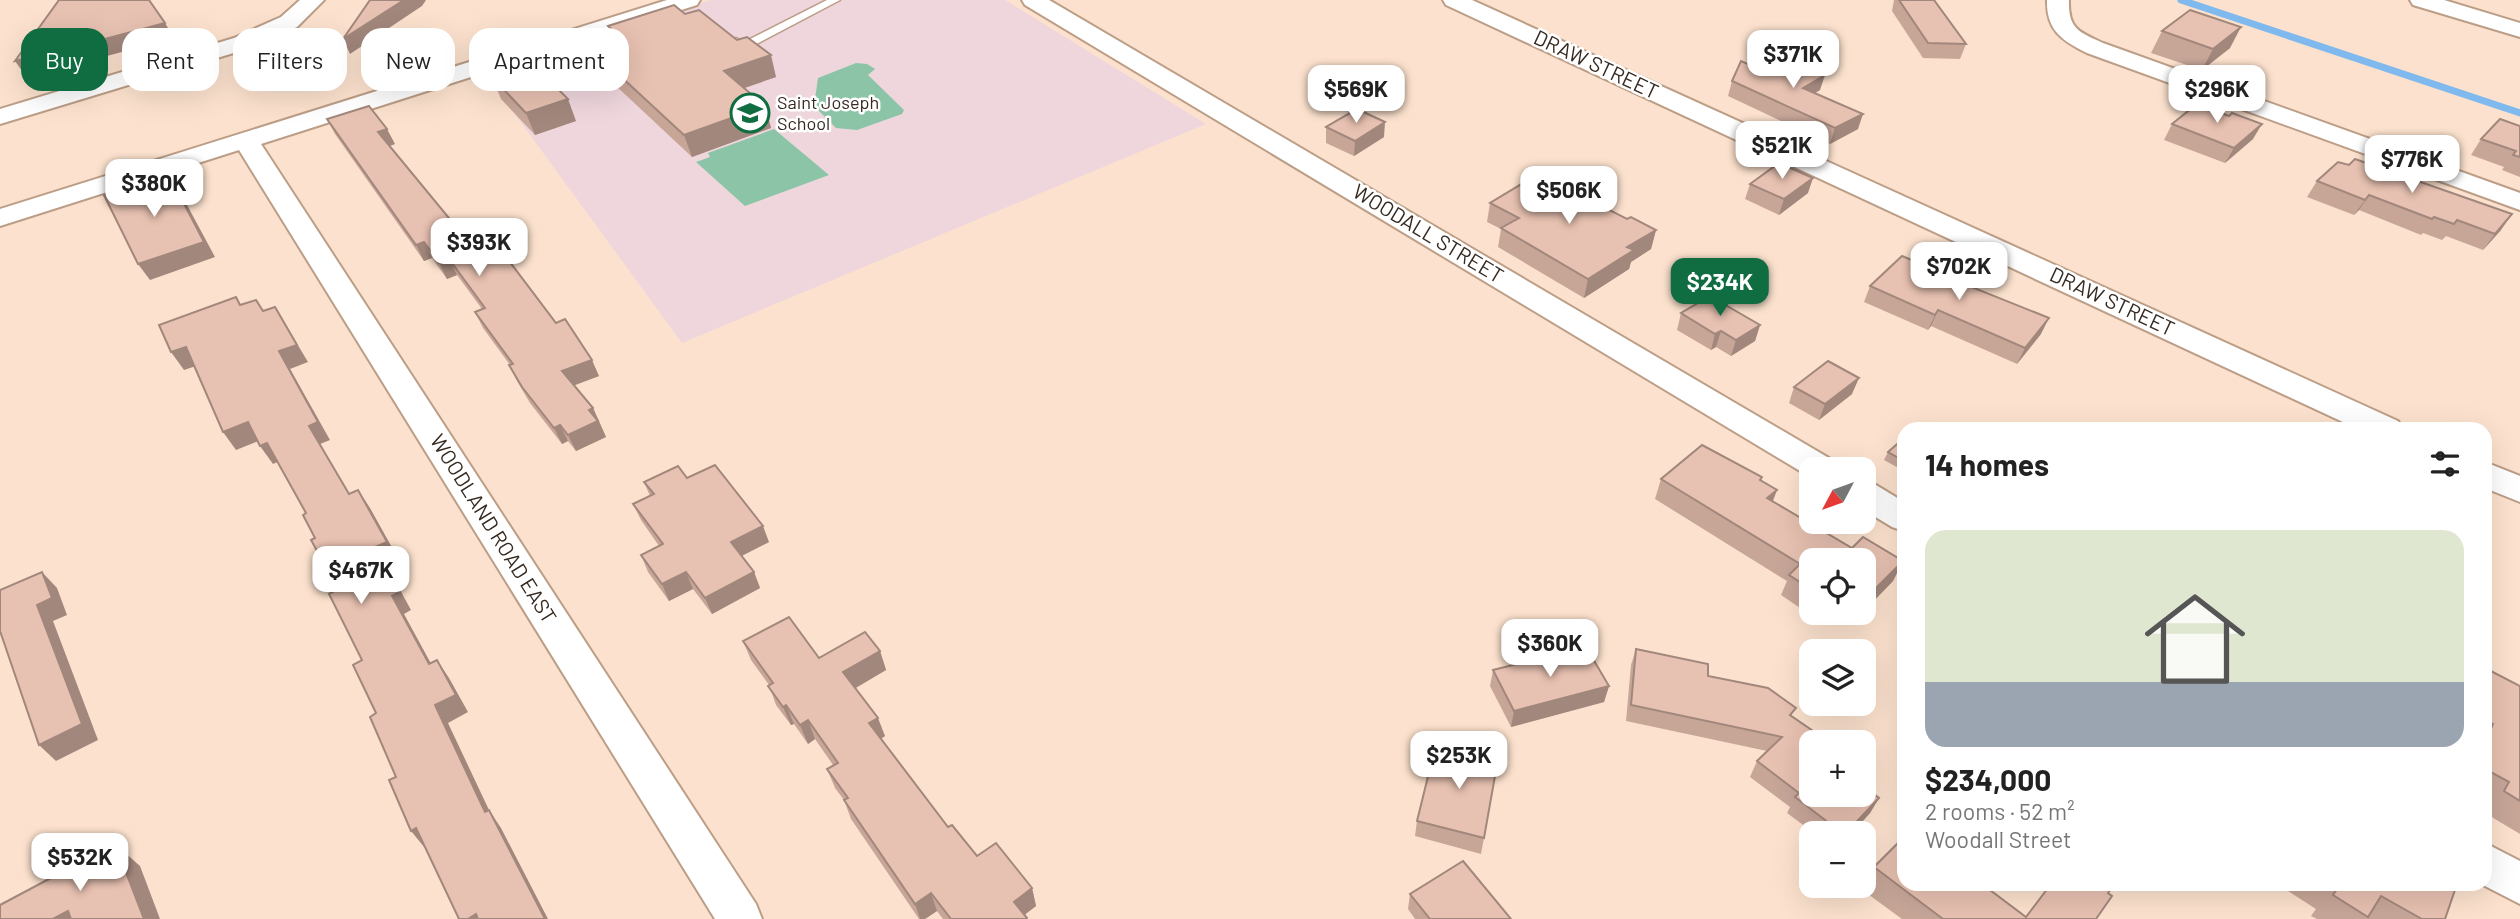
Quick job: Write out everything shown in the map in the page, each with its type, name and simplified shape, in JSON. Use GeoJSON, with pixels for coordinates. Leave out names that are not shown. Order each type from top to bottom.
{"type":"FeatureCollection","features":[{"type":"Feature","properties":{"kind":"street"},"geometry":{"type":"LineString","coordinates":[[0,117],[242,43],[278,28],[313,0]]}},
{"type":"Feature","properties":{"kind":"street","name":"WOODALL STREET"},"geometry":{"type":"LineString","coordinates":[[1033,0],[1802,457]]}},
{"type":"Feature","properties":{"kind":"street","name":"DRAW STREET"},"geometry":{"type":"LineString","coordinates":[[1454,0],[2372,422]]}},
{"type":"Feature","properties":{"kind":"street"},"geometry":{"type":"LineString","coordinates":[[2058,0],[2057,17],[2060,26],[2095,48],[2520,202]]}},
{"type":"Feature","properties":{"kind":"street"},"geometry":{"type":"LineString","coordinates":[[2421,0],[2520,30]]}},
{"type":"Feature","properties":{"kind":"street"},"geometry":{"type":"LineString","coordinates":[[0,218],[649,5],[691,3]]}},
{"type":"Feature","properties":{"kind":"street","name":"WOODLAND ROAD EAST"},"geometry":{"type":"LineString","coordinates":[[245,139],[740,919]]}},
{"type":"Feature","properties":{"kind":"street"},"geometry":{"type":"LineString","coordinates":[[2492,477],[2520,490]]}},
{"type":"Feature","properties":{"kind":"street"},"geometry":{"type":"LineString","coordinates":[[1876,501],[1897,514]]}},
{"type":"Feature","properties":{"kind":"street"},"geometry":{"type":"LineString","coordinates":[[2492,867],[2520,884]]}},
{"type":"Feature","properties":{"kind":"lane"},"geometry":{"type":"LineString","coordinates":[[724,32],[743,47],[835,0]]}},
{"type":"Feature","properties":{"kind":"shaded area"},"geometry":{"type":"Polygon","coordinates":[[[710,0],[1005,0],[1206,124],[682,343],[498,91],[629,91],[629,28],[622,28],[710,0]]]}},
{"type":"Feature","properties":{"kind":"green space"},"geometry":{"type":"Polygon","coordinates":[[[856,63],[867,64],[875,69],[868,75],[904,110],[902,114],[857,130],[836,128],[814,106],[818,78],[856,63]]]}},
{"type":"Feature","properties":{"kind":"green space"},"geometry":{"type":"Polygon","coordinates":[[[774,129],[829,175],[745,206],[696,162],[710,157],[708,153],[774,129]]]}},
{"type":"Feature","properties":{"kind":"building"},"geometry":{"type":"Polygon","coordinates":[[[59,0],[149,0],[165,23],[146,28],[122,28],[122,34],[108,38],[108,28],[39,28],[59,0]]]}},
{"type":"Feature","properties":{"kind":"building"},"geometry":{"type":"Polygon","coordinates":[[[370,0],[404,0],[347,36],[370,0]]]}},
{"type":"Feature","properties":{"kind":"building"},"geometry":{"type":"Polygon","coordinates":[[[1899,0],[1934,0],[1966,44],[1928,43],[1899,0]]]}},
{"type":"Feature","properties":{"kind":"building"},"geometry":{"type":"Polygon","coordinates":[[[674,5],[685,14],[699,10],[737,40],[747,37],[771,55],[724,71],[765,106],[684,135],[629,84],[629,28],[608,26],[674,5]]]}},
{"type":"Feature","properties":{"kind":"building"},"geometry":{"type":"Polygon","coordinates":[[[2190,10],[2241,27],[2213,49],[2162,31],[2190,10]]]}},
{"type":"Feature","properties":{"kind":"building"},"geometry":{"type":"Polygon","coordinates":[[[1781,57],[1825,75],[1803,88],[1863,114],[1835,128],[1732,81],[1741,61],[1759,69],[1781,57]]]}},
{"type":"Feature","properties":{"kind":"building"},"geometry":{"type":"Polygon","coordinates":[[[505,91],[560,91],[568,99],[526,113],[505,91]]]}},
{"type":"Feature","properties":{"kind":"building"},"geometry":{"type":"Polygon","coordinates":[[[2197,104],[2262,124],[2234,148],[2172,124],[2197,104]]]}},
{"type":"Feature","properties":{"kind":"building"},"geometry":{"type":"Polygon","coordinates":[[[369,106],[387,129],[378,132],[467,240],[488,233],[556,323],[565,319],[592,360],[562,371],[593,408],[589,410],[598,421],[568,435],[560,425],[554,428],[522,387],[509,365],[513,364],[475,312],[485,308],[449,259],[439,263],[424,242],[416,245],[327,119],[369,106]]]}},
{"type":"Feature","properties":{"kind":"building"},"geometry":{"type":"Polygon","coordinates":[[[1357,109],[1385,122],[1355,141],[1326,127],[1357,109]]]}},
{"type":"Feature","properties":{"kind":"building"},"geometry":{"type":"Polygon","coordinates":[[[2500,119],[2520,126],[2520,157],[2513,155],[2516,151],[2481,139],[2500,119]]]}},
{"type":"Feature","properties":{"kind":"building"},"geometry":{"type":"Polygon","coordinates":[[[2355,159],[2512,214],[2495,234],[2457,220],[2454,224],[2434,217],[2432,219],[2369,195],[2365,200],[2317,181],[2338,162],[2349,165],[2355,159]]]}},
{"type":"Feature","properties":{"kind":"building"},"geometry":{"type":"Polygon","coordinates":[[[1779,163],[1813,178],[1784,199],[1750,184],[1779,163]]]}},
{"type":"Feature","properties":{"kind":"building"},"geometry":{"type":"Polygon","coordinates":[[[1538,174],[1627,219],[1631,217],[1656,230],[1627,247],[1634,250],[1588,279],[1501,228],[1519,218],[1490,203],[1538,174]]]}},
{"type":"Feature","properties":{"kind":"building"},"geometry":{"type":"Polygon","coordinates":[[[169,175],[204,242],[138,264],[104,195],[169,175]]]}},
{"type":"Feature","properties":{"kind":"building"},"geometry":{"type":"Polygon","coordinates":[[[1902,256],[1931,268],[1929,270],[2049,318],[2025,348],[1938,310],[1935,315],[1870,286],[1902,256]]]}},
{"type":"Feature","properties":{"kind":"building"},"geometry":{"type":"Polygon","coordinates":[[[1710,296],[1760,325],[1736,340],[1721,331],[1715,334],[1681,313],[1710,296]]]}},
{"type":"Feature","properties":{"kind":"building"},"geometry":{"type":"Polygon","coordinates":[[[236,297],[240,305],[256,300],[263,311],[275,307],[297,345],[279,351],[318,422],[309,426],[349,494],[358,490],[387,542],[375,547],[399,592],[392,596],[429,664],[437,660],[456,695],[435,705],[485,812],[489,810],[545,919],[478,919],[476,914],[468,919],[459,919],[416,828],[411,831],[389,780],[396,777],[370,717],[376,713],[353,665],[362,660],[329,594],[338,589],[311,540],[315,538],[303,515],[306,513],[267,443],[260,446],[248,422],[223,432],[186,347],[171,352],[159,325],[236,297]]]}},
{"type":"Feature","properties":{"kind":"building"},"geometry":{"type":"Polygon","coordinates":[[[1828,361],[1859,378],[1825,404],[1794,387],[1828,361]]]}},
{"type":"Feature","properties":{"kind":"building"},"geometry":{"type":"Polygon","coordinates":[[[1897,444],[1897,457],[1888,452],[1897,444]]]}},
{"type":"Feature","properties":{"kind":"building"},"geometry":{"type":"Polygon","coordinates":[[[1702,445],[1762,477],[1760,480],[1777,490],[1767,498],[1799,517],[1799,534],[1828,534],[1852,548],[1799,548],[1799,563],[1661,479],[1702,445]]]}},
{"type":"Feature","properties":{"kind":"building"},"geometry":{"type":"Polygon","coordinates":[[[715,465],[763,526],[731,542],[754,572],[705,598],[686,572],[662,584],[641,555],[663,544],[633,504],[654,494],[644,482],[678,466],[687,478],[715,465]]]}},
{"type":"Feature","properties":{"kind":"building"},"geometry":{"type":"Polygon","coordinates":[[[1863,537],[1897,557],[1897,567],[1876,588],[1876,548],[1852,548],[1863,537]]]}},
{"type":"Feature","properties":{"kind":"building"},"geometry":{"type":"Polygon","coordinates":[[[1799,565],[1799,581],[1789,575],[1799,565]]]}},
{"type":"Feature","properties":{"kind":"building"},"geometry":{"type":"Polygon","coordinates":[[[42,572],[52,598],[37,605],[82,724],[39,745],[0,631],[0,590],[42,572]]]}},
{"type":"Feature","properties":{"kind":"building"},"geometry":{"type":"Polygon","coordinates":[[[789,617],[819,658],[865,632],[880,651],[843,672],[878,718],[869,723],[948,827],[952,825],[977,856],[996,843],[1032,888],[1014,902],[1026,919],[951,919],[931,893],[915,904],[844,800],[848,798],[827,769],[838,763],[808,720],[800,725],[786,705],[783,707],[768,686],[773,683],[743,641],[789,617]]]}},
{"type":"Feature","properties":{"kind":"building"},"geometry":{"type":"Polygon","coordinates":[[[1586,647],[1609,686],[1514,711],[1493,670],[1586,647]]]}},
{"type":"Feature","properties":{"kind":"building"},"geometry":{"type":"Polygon","coordinates":[[[1636,649],[1708,664],[1708,676],[1768,688],[1796,708],[1790,715],[1812,730],[1799,730],[1799,793],[1757,761],[1782,737],[1631,705],[1636,649]]]}},
{"type":"Feature","properties":{"kind":"building"},"geometry":{"type":"Polygon","coordinates":[[[2492,672],[2520,686],[2520,801],[2504,791],[2509,782],[2492,773],[2492,672]]]}},
{"type":"Feature","properties":{"kind":"building"},"geometry":{"type":"Polygon","coordinates":[[[1436,744],[1498,759],[1484,838],[1417,821],[1436,744]]]}},
{"type":"Feature","properties":{"kind":"building"},"geometry":{"type":"Polygon","coordinates":[[[1808,807],[1871,807],[1857,821],[1826,821],[1808,807]]]}},
{"type":"Feature","properties":{"kind":"building"},"geometry":{"type":"Polygon","coordinates":[[[115,844],[144,919],[71,919],[68,911],[53,919],[0,919],[0,905],[115,844]]]}},
{"type":"Feature","properties":{"kind":"building"},"geometry":{"type":"Polygon","coordinates":[[[1897,844],[1897,884],[1876,869],[1876,865],[1897,844]]]}},
{"type":"Feature","properties":{"kind":"building"},"geometry":{"type":"Polygon","coordinates":[[[1463,861],[1511,919],[1430,919],[1410,894],[1463,861]]]}},
{"type":"Feature","properties":{"kind":"building"},"geometry":{"type":"Polygon","coordinates":[[[1906,891],[1991,891],[2026,917],[2046,891],[2110,891],[2108,893],[2112,896],[2096,919],[1943,919],[1906,891]]]}},
{"type":"Feature","properties":{"kind":"building"},"geometry":{"type":"Polygon","coordinates":[[[2336,891],[2455,891],[2445,919],[2422,919],[2381,896],[2368,917],[2333,895],[2336,891]]]}},
{"type":"Feature","properties":{"kind":"waterway"},"geometry":{"type":"LineString","coordinates":[[2181,0],[2520,113]]}},
{"type":"Feature","properties":{"kind":"place","name":"Saint Joseph School"},"geometry":{"type":"Point","coordinates":[750,113]}}]}
